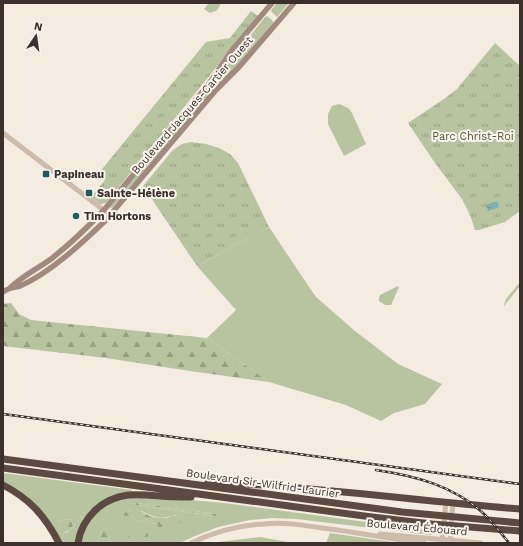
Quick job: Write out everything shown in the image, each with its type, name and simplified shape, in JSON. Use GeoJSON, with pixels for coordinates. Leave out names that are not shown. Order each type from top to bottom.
{"type":"FeatureCollection","features":[{"type":"Feature","properties":{"kind":"highway","name":"Boulevard Sir-Wilfrid-Laurier"},"geometry":{"type":"LineString","coordinates":[[3,459],[402,512],[520,523]]}},
{"type":"Feature","properties":{"kind":"highway","name":"Boulevard Sir-Wilfrid-Laurier"},"geometry":{"type":"LineString","coordinates":[[3,468],[432,524],[520,532]]}},
{"type":"Feature","properties":{"kind":"highway"},"geometry":{"type":"LineString","coordinates":[[167,481],[240,483],[520,509]]}},
{"type":"Feature","properties":{"kind":"highway"},"geometry":{"type":"LineString","coordinates":[[3,485],[35,508],[49,525],[59,543]]}},
{"type":"Feature","properties":{"kind":"highway"},"geometry":{"type":"LineString","coordinates":[[78,543],[82,528],[91,514],[101,505],[118,497],[138,495],[231,498]]}},
{"type":"Feature","properties":{"kind":"main road","name":"Boulevard Jacques-Cartier Ouest"},"geometry":{"type":"LineString","coordinates":[[3,292],[73,241],[104,210],[208,85],[233,49],[272,3]]}},
{"type":"Feature","properties":{"kind":"main road","name":"Boulevard Jacques-Cartier Ouest"},"geometry":{"type":"LineString","coordinates":[[10,288],[19,287],[35,278],[53,266],[90,236],[110,215],[216,90],[239,67],[294,3]]}},
{"type":"Feature","properties":{"kind":"street"},"geometry":{"type":"LineString","coordinates":[[3,133],[110,215]]}},
{"type":"Feature","properties":{"kind":"street"},"geometry":{"type":"LineString","coordinates":[[442,541],[445,511],[449,503]]}},
{"type":"Feature","properties":{"kind":"street"},"geometry":{"type":"LineString","coordinates":[[449,503],[452,512],[450,541]]}},
{"type":"Feature","properties":{"kind":"street","name":"Boulevard Édouard"},"geometry":{"type":"LineString","coordinates":[[191,543],[225,530],[242,526],[264,524],[296,524],[424,543]]}},
{"type":"Feature","properties":{"kind":"street","name":"Boulevard Édouard"},"geometry":{"type":"LineString","coordinates":[[351,532],[442,541],[481,543]]}},
{"type":"Feature","properties":{"kind":"green space"},"geometry":{"type":"Polygon","coordinates":[[[209,3],[220,3],[220,6],[216,11],[210,13],[204,9],[209,3]]]}},
{"type":"Feature","properties":{"kind":"green space"},"geometry":{"type":"Polygon","coordinates":[[[277,3],[289,3],[277,17],[271,11],[277,3]]]}},
{"type":"Feature","properties":{"kind":"green space"},"geometry":{"type":"Polygon","coordinates":[[[251,11],[258,16],[106,203],[100,204],[91,197],[105,180],[98,174],[206,42],[230,38],[251,11]]]}},
{"type":"Feature","properties":{"kind":"green space"},"geometry":{"type":"Polygon","coordinates":[[[267,16],[273,21],[273,23],[239,64],[111,208],[110,207],[267,16]]]}},
{"type":"Feature","properties":{"kind":"green space","name":"Parc Christ-Roi"},"geometry":{"type":"Polygon","coordinates":[[[495,43],[520,66],[520,75],[518,78],[520,79],[520,211],[505,222],[475,230],[462,199],[408,123],[457,89],[495,43]]]}},
{"type":"Feature","properties":{"kind":"green space"},"geometry":{"type":"Polygon","coordinates":[[[339,104],[348,108],[352,113],[366,144],[344,156],[328,124],[328,114],[332,106],[339,104]]]}},
{"type":"Feature","properties":{"kind":"green space"},"geometry":{"type":"Polygon","coordinates":[[[191,142],[219,148],[230,154],[238,163],[269,227],[197,266],[143,186],[173,150],[182,144],[191,142]]]}},
{"type":"Feature","properties":{"kind":"green space"},"geometry":{"type":"Polygon","coordinates":[[[269,227],[316,297],[355,331],[398,364],[442,384],[425,404],[394,413],[381,421],[346,405],[269,382],[207,338],[236,310],[197,266],[269,227]]]}},
{"type":"Feature","properties":{"kind":"green space"},"geometry":{"type":"Polygon","coordinates":[[[520,282],[520,286],[504,306],[506,299],[520,282]]]}},
{"type":"Feature","properties":{"kind":"green space"},"geometry":{"type":"Polygon","coordinates":[[[398,286],[399,287],[391,305],[385,305],[379,301],[380,295],[398,286]]]}},
{"type":"Feature","properties":{"kind":"green space"},"geometry":{"type":"Polygon","coordinates":[[[11,303],[19,314],[31,320],[207,338],[269,382],[106,358],[3,346],[3,304],[11,303]]]}},
{"type":"Feature","properties":{"kind":"green space"},"geometry":{"type":"Polygon","coordinates":[[[3,473],[132,490],[132,493],[100,504],[76,543],[61,543],[54,529],[3,483],[3,473]],[[68,519],[57,521],[66,533],[73,527],[71,520],[68,519]]]}},
{"type":"Feature","properties":{"kind":"green space"},"geometry":{"type":"Polygon","coordinates":[[[134,497],[180,499],[224,503],[396,526],[399,529],[424,532],[423,529],[438,530],[435,534],[431,535],[296,519],[272,518],[250,520],[218,527],[180,543],[114,543],[109,539],[111,534],[107,530],[103,529],[97,543],[81,543],[87,525],[97,511],[114,501],[134,497]],[[136,503],[136,505],[215,516],[216,514],[136,503]],[[131,509],[118,514],[134,517],[135,520],[142,522],[147,519],[150,523],[157,524],[159,529],[175,527],[181,516],[158,518],[131,509]]]}},
{"type":"Feature","properties":{"kind":"green space"},"geometry":{"type":"Polygon","coordinates":[[[136,503],[216,514],[216,516],[136,505],[136,503]]]}},
{"type":"Feature","properties":{"kind":"green space"},"geometry":{"type":"Polygon","coordinates":[[[137,509],[156,518],[165,518],[176,515],[184,519],[169,531],[163,532],[159,529],[157,524],[150,523],[147,519],[142,522],[135,520],[134,517],[120,515],[117,513],[137,509]]]}},
{"type":"Feature","properties":{"kind":"green space"},"geometry":{"type":"Polygon","coordinates":[[[68,519],[71,520],[73,527],[65,532],[61,529],[57,521],[68,519]]]}},
{"type":"Feature","properties":{"kind":"green space"},"geometry":{"type":"Polygon","coordinates":[[[396,526],[423,529],[424,532],[399,529],[396,526]]]}},
{"type":"Feature","properties":{"kind":"green space"},"geometry":{"type":"Polygon","coordinates":[[[103,529],[111,532],[109,539],[114,543],[97,543],[103,529]]]}},
{"type":"Feature","properties":{"kind":"green space"},"geometry":{"type":"Polygon","coordinates":[[[134,530],[146,531],[148,536],[133,541],[129,540],[128,536],[134,530]]]}},
{"type":"Feature","properties":{"kind":"green space"},"geometry":{"type":"Polygon","coordinates":[[[330,533],[399,543],[326,543],[330,533]]]}},
{"type":"Feature","properties":{"kind":"green space"},"geometry":{"type":"Polygon","coordinates":[[[260,537],[293,543],[214,543],[218,542],[260,537]]]}},
{"type":"Feature","properties":{"kind":"water"},"geometry":{"type":"Polygon","coordinates":[[[497,201],[499,207],[488,211],[486,205],[497,201]]]}},
{"type":"Feature","properties":{"kind":"railway"},"geometry":{"type":"LineString","coordinates":[[3,414],[520,484]]}},
{"type":"Feature","properties":{"kind":"railway"},"geometry":{"type":"LineString","coordinates":[[376,470],[420,479],[461,497],[485,515],[509,543]]}},
{"type":"Feature","properties":{"kind":"place","name":"Papineau"},"geometry":{"type":"Point","coordinates":[46,174]}},
{"type":"Feature","properties":{"kind":"place","name":"Sainte-Hélène"},"geometry":{"type":"Point","coordinates":[89,193]}},
{"type":"Feature","properties":{"kind":"place","name":"Tim Hortons"},"geometry":{"type":"Point","coordinates":[76,216]}}]}
